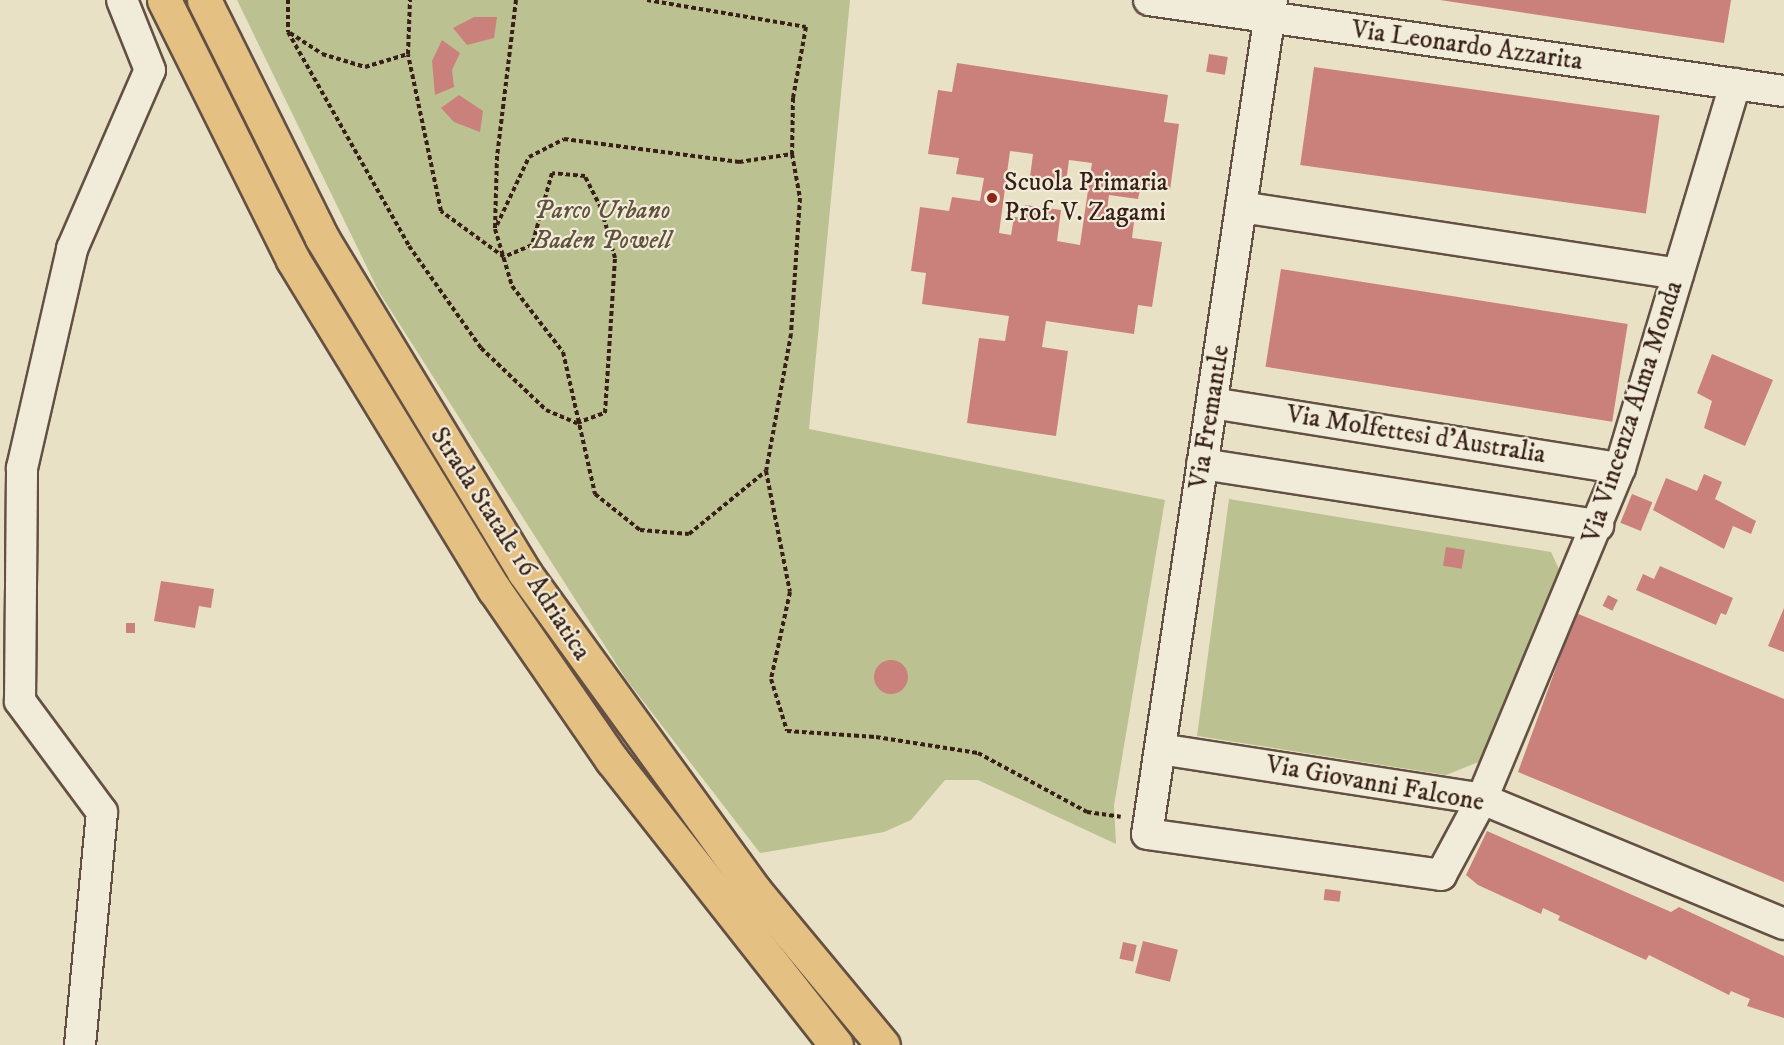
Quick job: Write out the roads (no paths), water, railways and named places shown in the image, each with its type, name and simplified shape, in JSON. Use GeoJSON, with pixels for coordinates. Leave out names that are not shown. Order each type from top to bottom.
{"type":"FeatureCollection","features":[{"type":"Feature","properties":{"kind":"highway","name":"Strada Statale 16 Adriatica"},"geometry":{"type":"LineString","coordinates":[[164,0],[293,260],[487,579],[612,760],[836,1045]]}},
{"type":"Feature","properties":{"kind":"highway","name":"Strada Statale 16 Adriatica"},"geometry":{"type":"LineString","coordinates":[[204,0],[327,247],[524,572],[748,881],[883,1045]]}},
{"type":"Feature","properties":{"kind":"street"},"geometry":{"type":"LineString","coordinates":[[80,1045],[102,812],[20,701],[22,468],[72,249],[150,70],[122,0]]}},
{"type":"Feature","properties":{"kind":"street","name":"Via Leonardo Azzarita"},"geometry":{"type":"LineString","coordinates":[[1149,0],[1271,9],[1784,91]]}},
{"type":"Feature","properties":{"kind":"street","name":"Via Fremantle"},"geometry":{"type":"LineString","coordinates":[[1148,828],[1271,9]]}},
{"type":"Feature","properties":{"kind":"street","name":"Via Vincenza Alma Monda"},"geometry":{"type":"LineString","coordinates":[[1148,828],[1441,875],[1482,799],[1620,468],[1735,84]]}},
{"type":"Feature","properties":{"kind":"street"},"geometry":{"type":"LineString","coordinates":[[1241,207],[1678,274]]}},
{"type":"Feature","properties":{"kind":"street","name":"Via Molfettesi d'Australia"},"geometry":{"type":"LineString","coordinates":[[1212,403],[1620,468]]}},
{"type":"Feature","properties":{"kind":"street"},"geometry":{"type":"LineString","coordinates":[[1202,464],[1598,525]]}},
{"type":"Feature","properties":{"kind":"street","name":"Via Giovanni Falcone"},"geometry":{"type":"LineString","coordinates":[[1160,749],[1482,799],[1784,924]]}},
{"type":"Feature","properties":{"kind":"place","name":"Scuola Primaria Prof. V. Zagami"},"geometry":{"type":"Point","coordinates":[992,198]}},
{"type":"Feature","properties":{"kind":"park label","name":"Parco Urbano Baden Powell"},"geometry":{"type":"Point","coordinates":[602,226]}}]}
